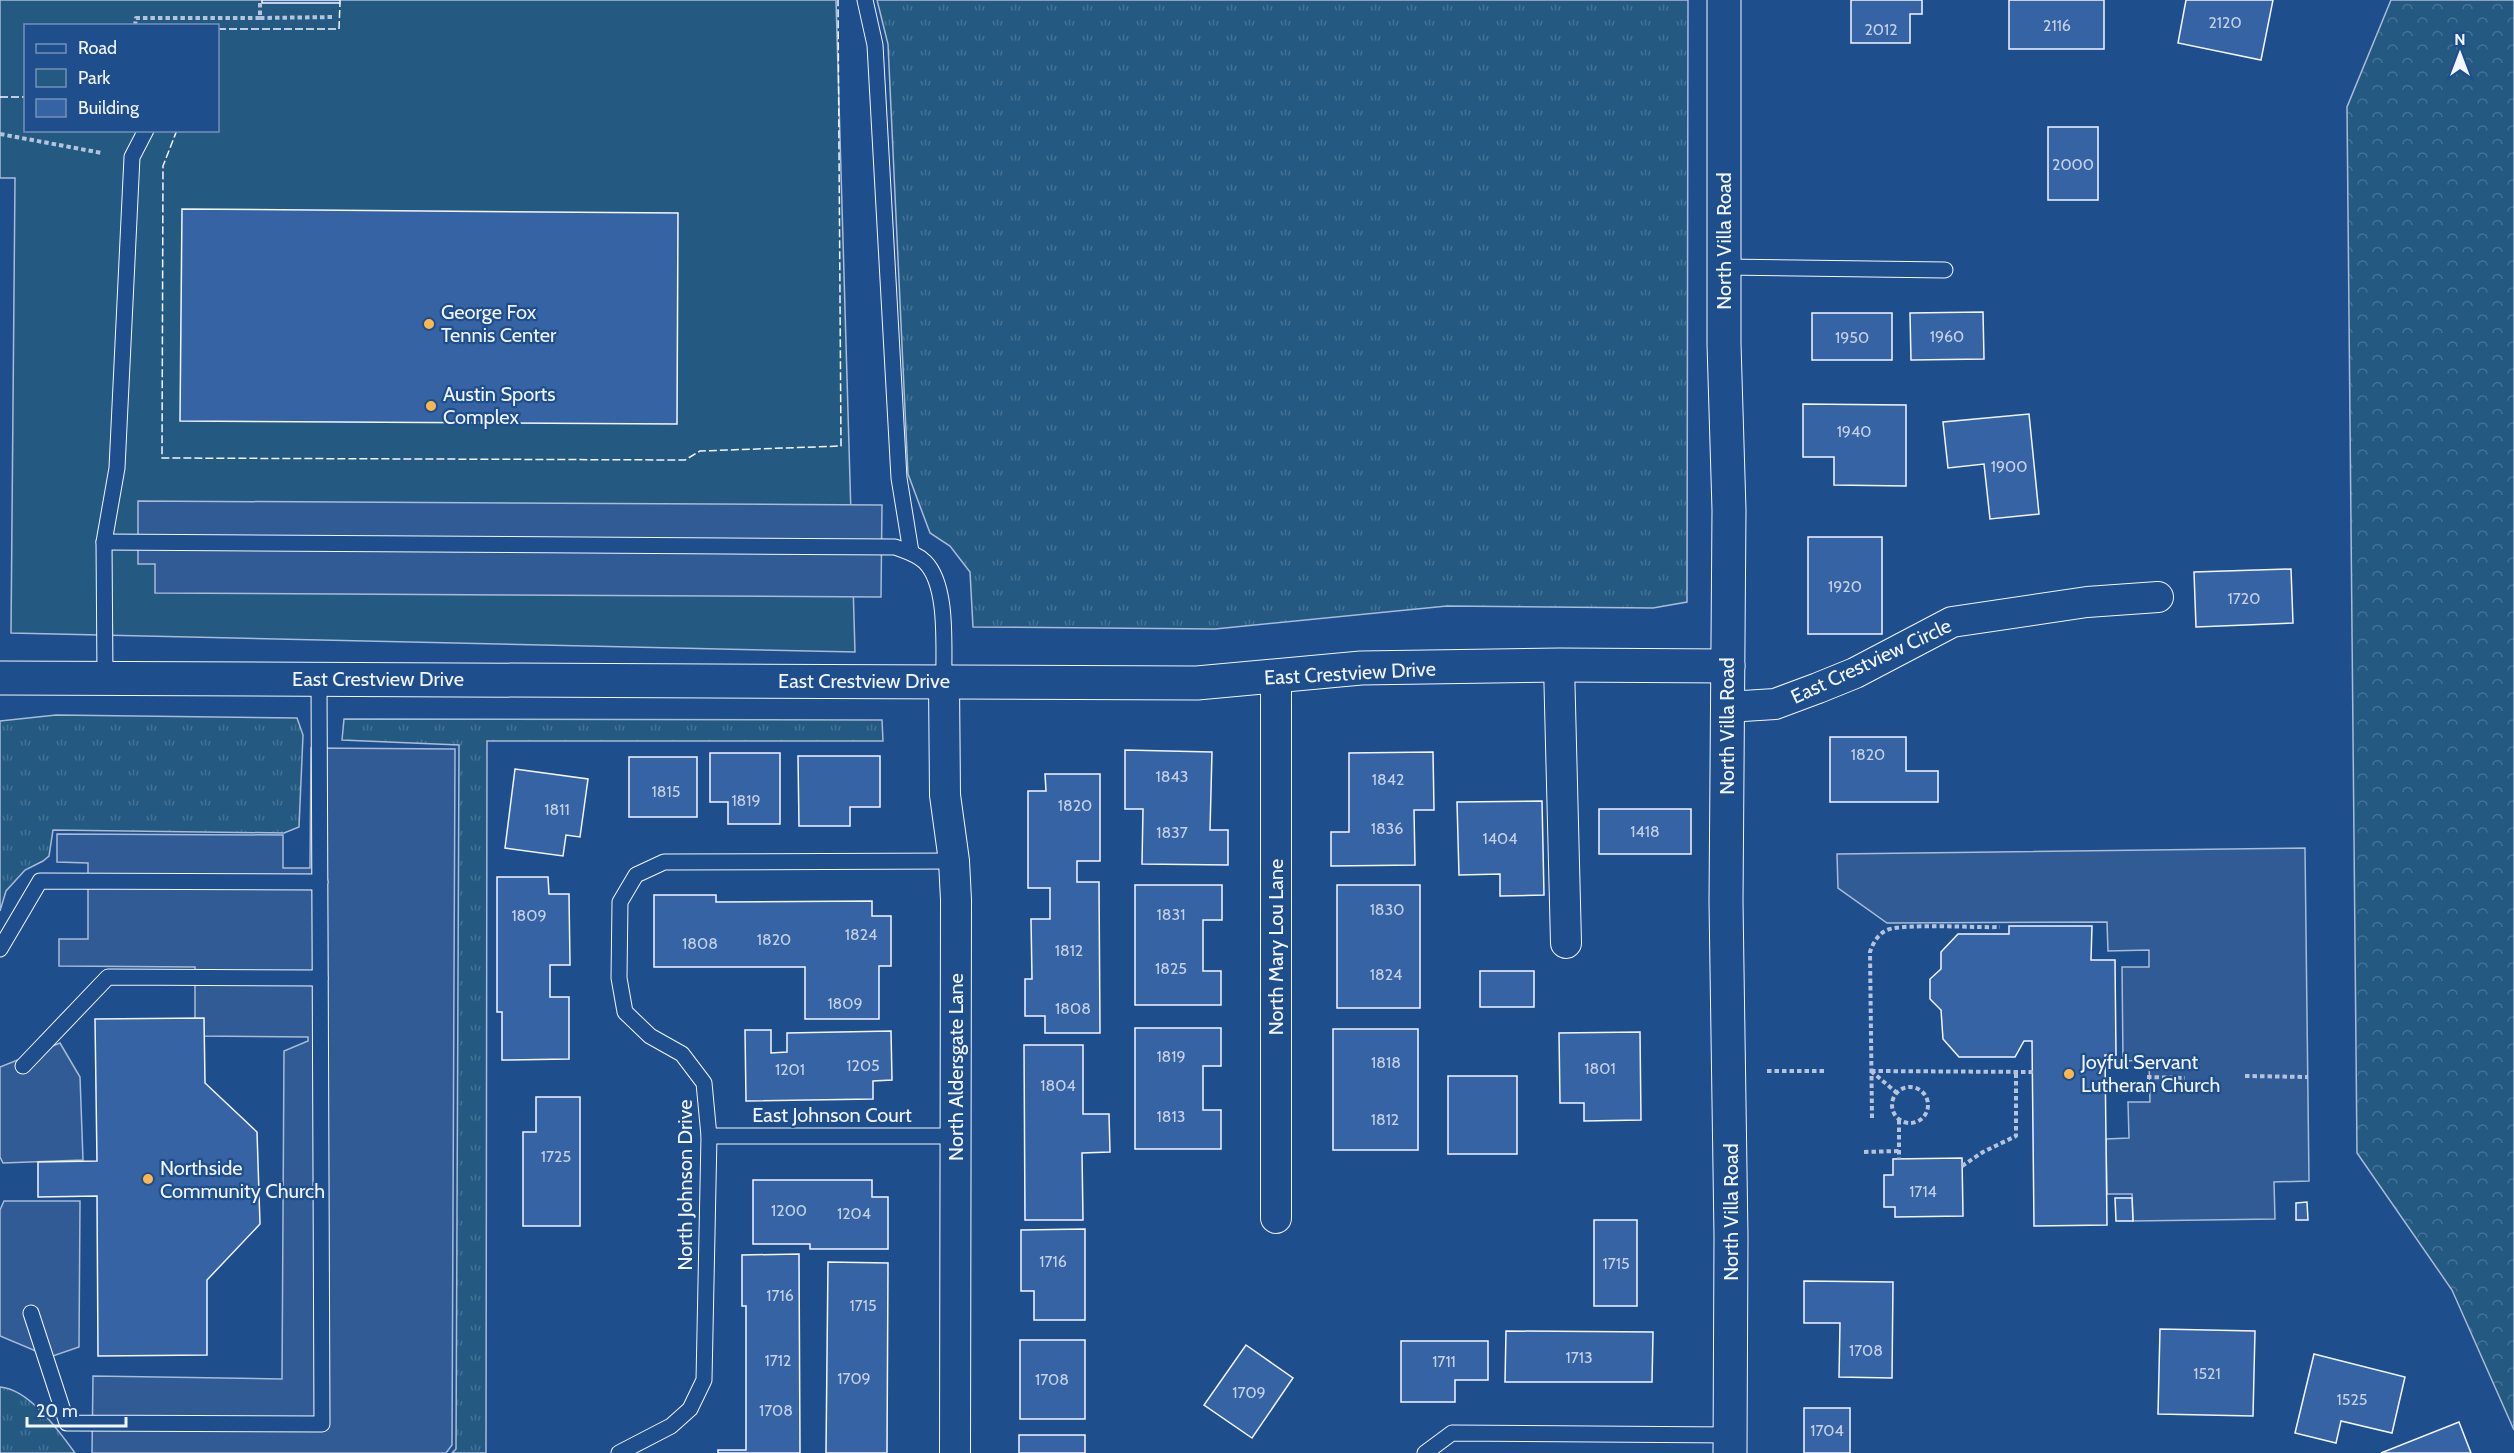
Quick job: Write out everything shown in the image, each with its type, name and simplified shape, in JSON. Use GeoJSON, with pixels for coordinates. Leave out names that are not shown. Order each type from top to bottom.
{"type":"FeatureCollection","features":[{"type":"Feature","properties":{"kind":"street","name":"North Villa Road"},"geometry":{"type":"LineString","coordinates":[[1724,0],[1724,267],[1729,510],[1726,902],[1731,1236],[1730,1444]]}},
{"type":"Feature","properties":{"kind":"street","name":"East Crestview Circle"},"geometry":{"type":"LineString","coordinates":[[1727,707],[1775,704],[1818,688],[1855,673],[1952,622],[2087,602],[2158,597]]}},
{"type":"Feature","properties":{"kind":"street","name":"East Crestview Drive"},"geometry":{"type":"LineString","coordinates":[[0,678],[1197,683],[1361,668],[1558,665],[1728,666]]}},
{"type":"Feature","properties":{"kind":"street"},"geometry":{"type":"LineString","coordinates":[[1558,665],[1566,943]]}},
{"type":"Feature","properties":{"kind":"street","name":"North Mary Lou Lane"},"geometry":{"type":"LineString","coordinates":[[1276,676],[1276,1218]]}},
{"type":"Feature","properties":{"kind":"street","name":"North Aldersgate Lane"},"geometry":{"type":"LineString","coordinates":[[944,682],[945,795],[954,861],[955,1453]]}},
{"type":"Feature","properties":{"kind":"lane"},"geometry":{"type":"LineString","coordinates":[[865,0],[875,45],[898,478],[911,552]]}},
{"type":"Feature","properties":{"kind":"lane"},"geometry":{"type":"LineString","coordinates":[[105,677],[104,542],[117,468],[132,158],[145,132]]}},
{"type":"Feature","properties":{"kind":"lane"},"geometry":{"type":"LineString","coordinates":[[1724,267],[1945,270]]}},
{"type":"Feature","properties":{"kind":"lane"},"geometry":{"type":"LineString","coordinates":[[104,542],[896,547],[911,552],[924,561],[934,574],[940,589],[944,682]]}},
{"type":"Feature","properties":{"kind":"lane"},"geometry":{"type":"LineString","coordinates":[[31,1313],[67,1422],[322,1424],[319,678]]}},
{"type":"Feature","properties":{"kind":"lane","name":"North Johnson Drive"},"geometry":{"type":"LineString","coordinates":[[619,1453],[671,1426],[684,1415],[690,1409],[704,1380],[709,1136],[704,1083],[682,1054],[650,1036],[625,1011],[619,978],[620,902],[636,875],[664,862],[954,861]]}},
{"type":"Feature","properties":{"kind":"lane"},"geometry":{"type":"LineString","coordinates":[[0,949],[40,881],[320,882]]}},
{"type":"Feature","properties":{"kind":"lane"},"geometry":{"type":"LineString","coordinates":[[23,1066],[108,977],[320,978]]}},
{"type":"Feature","properties":{"kind":"lane","name":"East Johnson Court"},"geometry":{"type":"LineString","coordinates":[[709,1136],[956,1136]]}},
{"type":"Feature","properties":{"kind":"lane"},"geometry":{"type":"LineString","coordinates":[[1425,1453],[1452,1433],[1730,1444]]}},
{"type":"Feature","properties":{"kind":"path"},"geometry":{"type":"LineString","coordinates":[[260,0],[260,18]]}},
{"type":"Feature","properties":{"kind":"path"},"geometry":{"type":"LineString","coordinates":[[135,24],[136,18],[334,18]]}},
{"type":"Feature","properties":{"kind":"path"},"geometry":{"type":"LineString","coordinates":[[0,134],[102,153]]}},
{"type":"Feature","properties":{"kind":"path"},"geometry":{"type":"LineString","coordinates":[[1872,1118],[1870,952],[1874,942],[1880,935],[1897,928],[2000,927]]}},
{"type":"Feature","properties":{"kind":"path"},"geometry":{"type":"LineString","coordinates":[[1767,1071],[1826,1071]]}},
{"type":"Feature","properties":{"kind":"path"},"geometry":{"type":"LineString","coordinates":[[1871,1071],[2033,1072]]}},
{"type":"Feature","properties":{"kind":"path"},"geometry":{"type":"LineString","coordinates":[[1871,1071],[1897,1093]]}},
{"type":"Feature","properties":{"kind":"path"},"geometry":{"type":"LineString","coordinates":[[1962,1166],[1983,1152],[2016,1136],[2016,1072]]}},
{"type":"Feature","properties":{"kind":"path"},"geometry":{"type":"LineString","coordinates":[[2246,1076],[2308,1077]]}},
{"type":"Feature","properties":{"kind":"path"},"geometry":{"type":"LineString","coordinates":[[2147,1077],[2185,1078]]}},
{"type":"Feature","properties":{"kind":"path"},"geometry":{"type":"LineString","coordinates":[[1908,1087],[1920,1090],[1927,1099],[1928,1105],[1920,1120],[1909,1123],[1899,1119],[1892,1103],[1897,1093],[1908,1087]]}},
{"type":"Feature","properties":{"kind":"path"},"geometry":{"type":"LineString","coordinates":[[1899,1119],[1899,1159]]}},
{"type":"Feature","properties":{"kind":"path"},"geometry":{"type":"LineString","coordinates":[[1864,1152],[1899,1151]]}},
{"type":"Feature","properties":{"kind":"green space","name":"Austin Sports Complex"},"geometry":{"type":"Polygon","coordinates":[[[0,0],[836,0],[855,652],[11,633],[15,178],[0,178],[0,0]]]}},
{"type":"Feature","properties":{"kind":"green space"},"geometry":{"type":"Polygon","coordinates":[[[877,0],[1688,0],[1687,602],[1653,608],[1447,606],[1215,629],[973,627],[970,572],[950,546],[930,533],[908,474],[888,44],[877,0]]]}},
{"type":"Feature","properties":{"kind":"green space"},"geometry":{"type":"Polygon","coordinates":[[[2391,0],[2514,0],[2514,1430],[2452,1290],[2357,1153],[2347,107],[2391,0]]]}},
{"type":"Feature","properties":{"kind":"green space"},"geometry":{"type":"Polygon","coordinates":[[[56,715],[297,718],[303,735],[299,827],[284,833],[53,830],[49,856],[25,870],[6,891],[0,911],[0,721],[56,715]]]}},
{"type":"Feature","properties":{"kind":"green space"},"geometry":{"type":"Polygon","coordinates":[[[344,719],[882,720],[883,741],[487,741],[486,1453],[452,1453],[456,1449],[459,745],[342,740],[344,719]]]}},
{"type":"Feature","properties":{"kind":"green space"},"geometry":{"type":"Polygon","coordinates":[[[0,1387],[22,1395],[32,1403],[52,1423],[75,1453],[0,1453],[0,1387]]]}},
{"type":"Feature","properties":{"kind":"shaded area"},"geometry":{"type":"Polygon","coordinates":[[[138,501],[882,505],[881,597],[155,593],[155,564],[138,564],[138,501]]]}},
{"type":"Feature","properties":{"kind":"shaded area"},"geometry":{"type":"Polygon","coordinates":[[[311,748],[455,749],[452,1445],[446,1453],[92,1453],[93,1376],[282,1379],[284,1051],[308,1041],[308,1037],[195,1036],[195,967],[59,966],[59,939],[88,939],[88,863],[57,862],[57,834],[283,835],[283,868],[310,868],[311,748]]]}},
{"type":"Feature","properties":{"kind":"shaded area"},"geometry":{"type":"Polygon","coordinates":[[[2305,848],[2309,1181],[2274,1182],[2275,1219],[2133,1221],[2132,1194],[2107,1194],[2106,1139],[2129,1138],[2128,1102],[2150,1102],[2149,1060],[2123,1061],[2122,967],[2149,967],[2149,950],[2108,951],[2107,922],[1887,923],[1838,888],[1837,854],[2305,848]]]}},
{"type":"Feature","properties":{"kind":"shaded area"},"geometry":{"type":"Polygon","coordinates":[[[60,1043],[80,1077],[83,1160],[3,1163],[0,1157],[0,1067],[60,1043]]]}},
{"type":"Feature","properties":{"kind":"shaded area"},"geometry":{"type":"Polygon","coordinates":[[[4,1201],[80,1201],[79,1347],[50,1357],[0,1336],[0,1210],[4,1201]]]}},
{"type":"Feature","properties":{"kind":"building"},"geometry":{"type":"Polygon","coordinates":[[[262,0],[340,0],[340,3],[262,3],[262,0]]]}},
{"type":"Feature","properties":{"kind":"building"},"geometry":{"type":"Polygon","coordinates":[[[1851,0],[1922,0],[1922,14],[1910,14],[1910,43],[1851,43],[1851,0]]]}},
{"type":"Feature","properties":{"kind":"building"},"geometry":{"type":"Polygon","coordinates":[[[2009,0],[2104,0],[2104,49],[2009,49],[2009,0]]]}},
{"type":"Feature","properties":{"kind":"building"},"geometry":{"type":"Polygon","coordinates":[[[2186,0],[2273,0],[2261,60],[2178,43],[2186,0]]]}},
{"type":"Feature","properties":{"kind":"building"},"geometry":{"type":"Polygon","coordinates":[[[2048,127],[2098,127],[2098,200],[2048,200],[2048,127]]]}},
{"type":"Feature","properties":{"kind":"building","name":"George Fox Tennis Center"},"geometry":{"type":"Polygon","coordinates":[[[182,209],[678,213],[677,424],[180,421],[182,209]]]}},
{"type":"Feature","properties":{"kind":"building"},"geometry":{"type":"Polygon","coordinates":[[[1983,312],[1984,359],[1911,360],[1910,313],[1983,312]]]}},
{"type":"Feature","properties":{"kind":"building"},"geometry":{"type":"Polygon","coordinates":[[[1812,313],[1892,313],[1892,360],[1812,360],[1812,313]]]}},
{"type":"Feature","properties":{"kind":"building"},"geometry":{"type":"Polygon","coordinates":[[[1803,404],[1906,405],[1906,486],[1834,485],[1834,457],[1803,457],[1803,404]]]}},
{"type":"Feature","properties":{"kind":"building"},"geometry":{"type":"Polygon","coordinates":[[[2029,414],[2039,514],[1990,519],[1984,464],[1948,468],[1943,422],[2029,414]]]}},
{"type":"Feature","properties":{"kind":"building"},"geometry":{"type":"Polygon","coordinates":[[[1808,537],[1882,537],[1882,634],[1808,634],[1808,537]]]}},
{"type":"Feature","properties":{"kind":"building"},"geometry":{"type":"Polygon","coordinates":[[[2291,569],[2293,623],[2196,627],[2194,572],[2291,569]]]}},
{"type":"Feature","properties":{"kind":"building"},"geometry":{"type":"Polygon","coordinates":[[[1830,737],[1906,737],[1906,771],[1938,771],[1938,802],[1830,802],[1830,737]]]}},
{"type":"Feature","properties":{"kind":"building"},"geometry":{"type":"Polygon","coordinates":[[[1125,750],[1212,752],[1210,830],[1228,830],[1228,865],[1142,864],[1143,809],[1125,809],[1125,750]]]}},
{"type":"Feature","properties":{"kind":"building"},"geometry":{"type":"Polygon","coordinates":[[[1433,752],[1434,810],[1414,810],[1415,865],[1331,866],[1331,832],[1349,832],[1349,753],[1433,752]]]}},
{"type":"Feature","properties":{"kind":"building"},"geometry":{"type":"Polygon","coordinates":[[[710,753],[780,753],[780,824],[728,824],[728,802],[710,802],[710,753]]]}},
{"type":"Feature","properties":{"kind":"building"},"geometry":{"type":"Polygon","coordinates":[[[798,756],[880,756],[880,807],[850,807],[850,826],[799,826],[798,756]]]}},
{"type":"Feature","properties":{"kind":"building"},"geometry":{"type":"Polygon","coordinates":[[[629,757],[697,757],[697,817],[629,817],[629,757]]]}},
{"type":"Feature","properties":{"kind":"building"},"geometry":{"type":"Polygon","coordinates":[[[515,769],[588,779],[580,837],[566,835],[563,856],[505,848],[515,769]]]}},
{"type":"Feature","properties":{"kind":"building"},"geometry":{"type":"Polygon","coordinates":[[[1045,774],[1100,774],[1100,861],[1077,861],[1077,882],[1099,882],[1100,1033],[1045,1033],[1045,1016],[1025,1016],[1025,979],[1032,979],[1031,919],[1050,919],[1050,888],[1028,888],[1028,791],[1046,791],[1045,774]]]}},
{"type":"Feature","properties":{"kind":"building"},"geometry":{"type":"Polygon","coordinates":[[[1542,801],[1544,895],[1500,896],[1500,874],[1459,875],[1457,802],[1542,801]]]}},
{"type":"Feature","properties":{"kind":"building"},"geometry":{"type":"Polygon","coordinates":[[[1599,809],[1691,809],[1691,854],[1599,854],[1599,809]]]}},
{"type":"Feature","properties":{"kind":"building"},"geometry":{"type":"Polygon","coordinates":[[[497,877],[548,877],[549,894],[569,894],[570,965],[550,965],[550,997],[569,997],[569,1059],[502,1060],[502,1012],[497,1012],[497,877]]]}},
{"type":"Feature","properties":{"kind":"building"},"geometry":{"type":"Polygon","coordinates":[[[1135,885],[1222,885],[1222,920],[1203,920],[1203,971],[1221,971],[1221,1005],[1135,1005],[1135,885]]]}},
{"type":"Feature","properties":{"kind":"building"},"geometry":{"type":"Polygon","coordinates":[[[1337,885],[1420,885],[1420,1008],[1337,1008],[1337,885]]]}},
{"type":"Feature","properties":{"kind":"building"},"geometry":{"type":"Polygon","coordinates":[[[654,895],[716,895],[716,902],[872,901],[872,916],[891,916],[891,966],[879,966],[879,1019],[805,1019],[805,967],[654,967],[654,895]]]}},
{"type":"Feature","properties":{"kind":"building","name":"Joyful Servant Lutheran Church"},"geometry":{"type":"Polygon","coordinates":[[[2009,926],[2092,926],[2091,960],[2115,960],[2116,1055],[2105,1055],[2107,1225],[2034,1226],[2032,1041],[2024,1041],[2015,1057],[1959,1057],[1943,1039],[1941,1010],[1930,999],[1930,979],[1941,969],[1941,952],[1958,934],[2009,934],[2009,926]]]}},
{"type":"Feature","properties":{"kind":"building"},"geometry":{"type":"Polygon","coordinates":[[[1480,971],[1534,971],[1534,1007],[1480,1007],[1480,971]]]}},
{"type":"Feature","properties":{"kind":"building","name":"Northside Community Church"},"geometry":{"type":"Polygon","coordinates":[[[204,1018],[205,1083],[257,1132],[260,1224],[207,1280],[207,1355],[98,1356],[97,1196],[38,1197],[38,1162],[97,1161],[95,1019],[204,1018]]]}},
{"type":"Feature","properties":{"kind":"building"},"geometry":{"type":"Polygon","coordinates":[[[1135,1028],[1221,1028],[1221,1066],[1203,1066],[1203,1110],[1221,1110],[1221,1149],[1135,1149],[1135,1028]]]}},
{"type":"Feature","properties":{"kind":"building"},"geometry":{"type":"Polygon","coordinates":[[[1333,1029],[1418,1029],[1418,1150],[1333,1150],[1333,1029]]]}},
{"type":"Feature","properties":{"kind":"building"},"geometry":{"type":"Polygon","coordinates":[[[745,1030],[771,1030],[771,1053],[787,1052],[787,1033],[891,1031],[892,1080],[873,1081],[873,1099],[746,1101],[745,1030]]]}},
{"type":"Feature","properties":{"kind":"building"},"geometry":{"type":"Polygon","coordinates":[[[1640,1032],[1641,1120],[1584,1121],[1584,1103],[1560,1103],[1559,1033],[1640,1032]]]}},
{"type":"Feature","properties":{"kind":"building"},"geometry":{"type":"Polygon","coordinates":[[[1024,1045],[1083,1045],[1083,1114],[1109,1114],[1110,1152],[1082,1153],[1083,1220],[1025,1220],[1024,1045]]]}},
{"type":"Feature","properties":{"kind":"building"},"geometry":{"type":"Polygon","coordinates":[[[1448,1076],[1517,1076],[1517,1154],[1448,1154],[1448,1076]]]}},
{"type":"Feature","properties":{"kind":"building"},"geometry":{"type":"Polygon","coordinates":[[[536,1097],[580,1097],[580,1226],[523,1226],[523,1132],[536,1132],[536,1097]]]}},
{"type":"Feature","properties":{"kind":"building"},"geometry":{"type":"Polygon","coordinates":[[[1962,1158],[1963,1216],[1895,1217],[1895,1207],[1884,1207],[1884,1175],[1893,1175],[1893,1159],[1962,1158]]]}},
{"type":"Feature","properties":{"kind":"building"},"geometry":{"type":"Polygon","coordinates":[[[753,1180],[872,1180],[872,1197],[888,1197],[888,1249],[810,1249],[810,1244],[753,1244],[753,1180]]]}},
{"type":"Feature","properties":{"kind":"building"},"geometry":{"type":"Polygon","coordinates":[[[2115,1198],[2132,1198],[2133,1221],[2116,1221],[2115,1198]]]}},
{"type":"Feature","properties":{"kind":"building"},"geometry":{"type":"Polygon","coordinates":[[[2307,1202],[2308,1220],[2296,1220],[2296,1203],[2307,1202]]]}},
{"type":"Feature","properties":{"kind":"building"},"geometry":{"type":"Polygon","coordinates":[[[1594,1220],[1637,1220],[1637,1306],[1594,1306],[1594,1220]]]}},
{"type":"Feature","properties":{"kind":"building"},"geometry":{"type":"Polygon","coordinates":[[[1085,1229],[1085,1320],[1034,1320],[1034,1291],[1021,1291],[1021,1230],[1085,1229]]]}},
{"type":"Feature","properties":{"kind":"building"},"geometry":{"type":"Polygon","coordinates":[[[799,1254],[800,1453],[718,1453],[718,1450],[746,1450],[746,1306],[742,1306],[742,1255],[799,1254]]]}},
{"type":"Feature","properties":{"kind":"building"},"geometry":{"type":"Polygon","coordinates":[[[828,1262],[888,1263],[887,1453],[826,1453],[828,1262]]]}},
{"type":"Feature","properties":{"kind":"building"},"geometry":{"type":"Polygon","coordinates":[[[1804,1281],[1893,1282],[1892,1378],[1839,1377],[1840,1323],[1804,1323],[1804,1281]]]}},
{"type":"Feature","properties":{"kind":"building"},"geometry":{"type":"Polygon","coordinates":[[[2160,1329],[2255,1331],[2253,1416],[2158,1414],[2160,1329]]]}},
{"type":"Feature","properties":{"kind":"building"},"geometry":{"type":"Polygon","coordinates":[[[1506,1331],[1653,1332],[1652,1382],[1505,1382],[1506,1331]]]}},
{"type":"Feature","properties":{"kind":"building"},"geometry":{"type":"Polygon","coordinates":[[[1020,1340],[1085,1340],[1085,1419],[1020,1419],[1020,1340]]]}},
{"type":"Feature","properties":{"kind":"building"},"geometry":{"type":"Polygon","coordinates":[[[1401,1341],[1488,1341],[1488,1380],[1455,1380],[1455,1402],[1401,1402],[1401,1341]]]}},
{"type":"Feature","properties":{"kind":"building"},"geometry":{"type":"Polygon","coordinates":[[[1246,1345],[1293,1378],[1252,1438],[1204,1405],[1246,1345]]]}},
{"type":"Feature","properties":{"kind":"building"},"geometry":{"type":"Polygon","coordinates":[[[2314,1354],[2405,1377],[2392,1433],[2341,1421],[2336,1443],[2295,1433],[2314,1354]]]}},
{"type":"Feature","properties":{"kind":"building"},"geometry":{"type":"Polygon","coordinates":[[[1804,1408],[1850,1408],[1850,1453],[1804,1453],[1804,1408]]]}},
{"type":"Feature","properties":{"kind":"building"},"geometry":{"type":"Polygon","coordinates":[[[2459,1422],[2471,1453],[2381,1453],[2459,1422]]]}},
{"type":"Feature","properties":{"kind":"building"},"geometry":{"type":"Polygon","coordinates":[[[1019,1435],[1085,1435],[1085,1453],[1019,1453],[1019,1435]]]}},
{"type":"Feature","properties":{"kind":"fence"},"geometry":{"type":"LineString","coordinates":[[176,132],[163,166],[162,458],[685,460],[700,451],[841,446],[838,0]]}},
{"type":"Feature","properties":{"kind":"fence"},"geometry":{"type":"LineString","coordinates":[[219,29],[339,29],[340,3]]}},
{"type":"Feature","properties":{"kind":"fence"},"geometry":{"type":"LineString","coordinates":[[0,97],[24,97]]}},
{"type":"Feature","properties":{"kind":"place","name":"George Fox Tennis Center"},"geometry":{"type":"Point","coordinates":[429,324]}},
{"type":"Feature","properties":{"kind":"place","name":"Austin Sports Complex"},"geometry":{"type":"Point","coordinates":[431,406]}},
{"type":"Feature","properties":{"kind":"place","name":"Joyful Servant Lutheran Church"},"geometry":{"type":"Point","coordinates":[2069,1074]}},
{"type":"Feature","properties":{"kind":"place","name":"Northside Community Church"},"geometry":{"type":"Point","coordinates":[148,1179]}}]}
